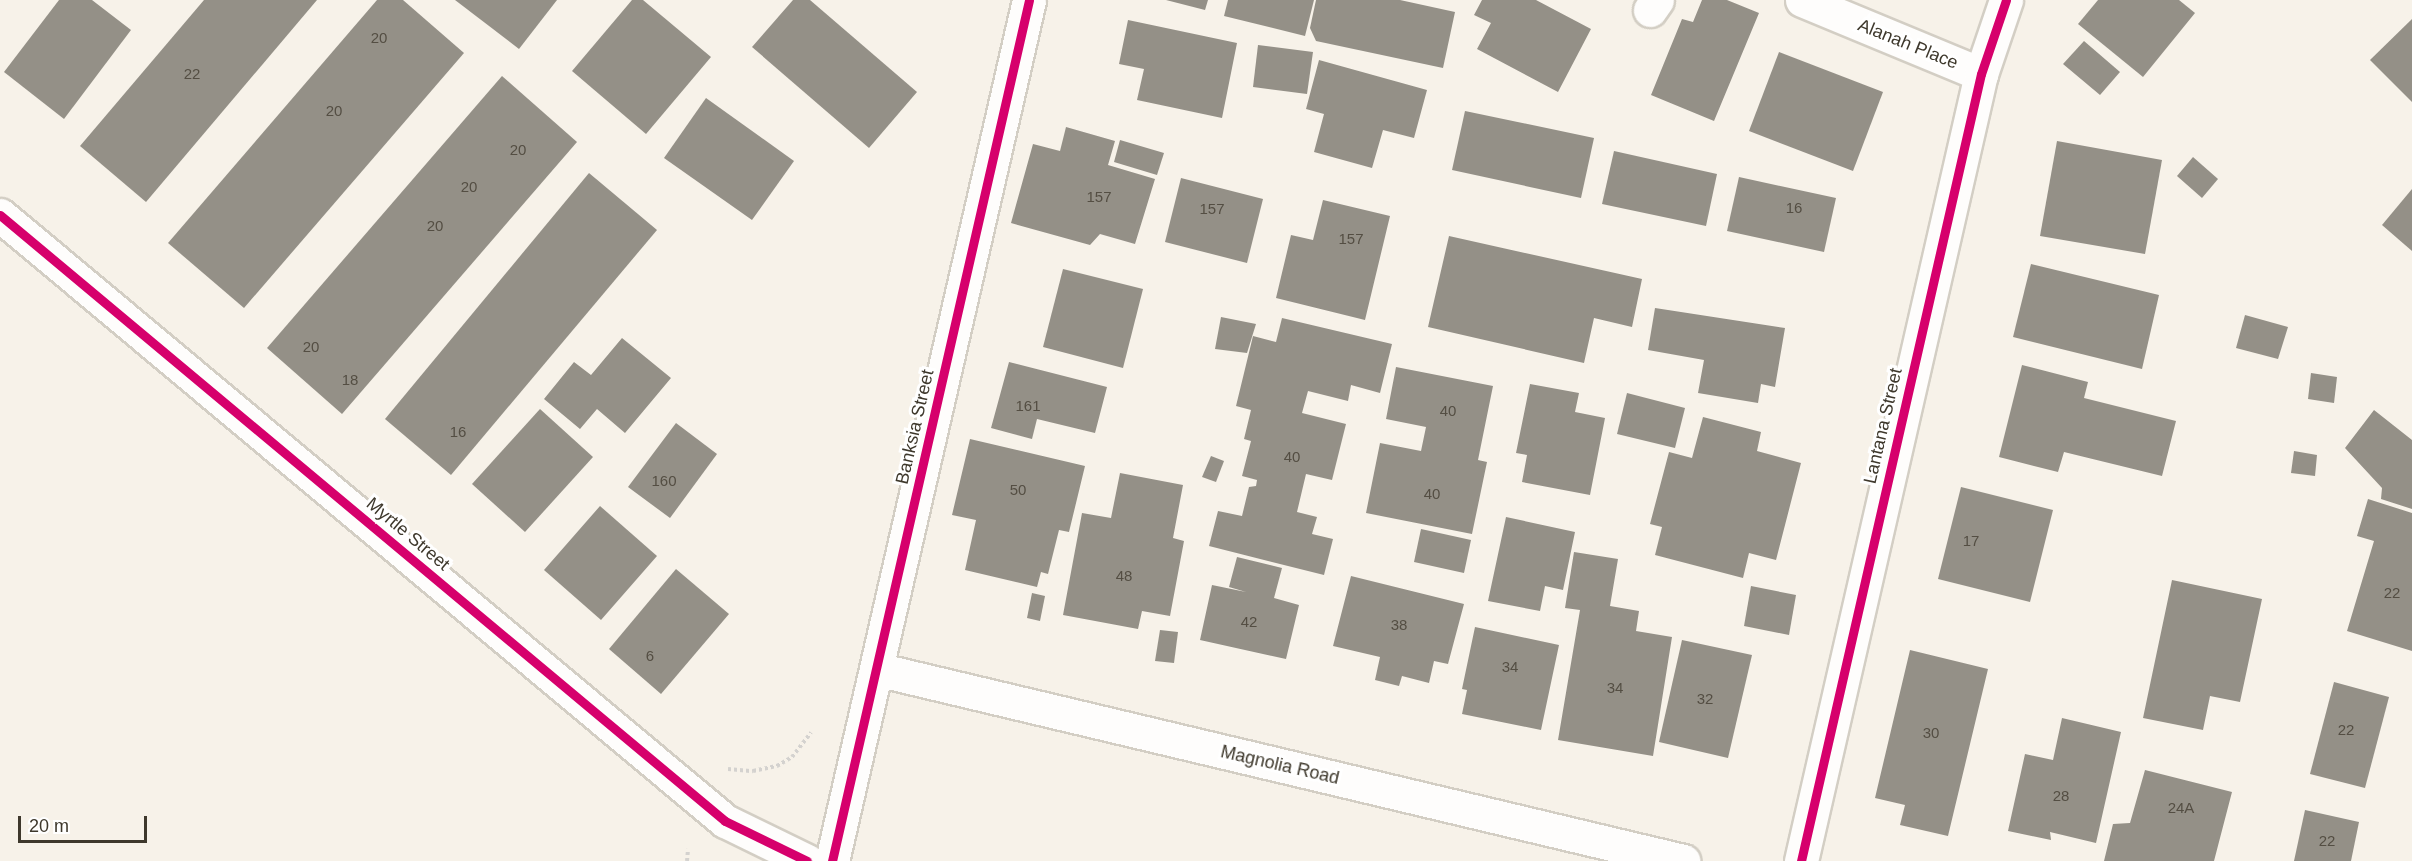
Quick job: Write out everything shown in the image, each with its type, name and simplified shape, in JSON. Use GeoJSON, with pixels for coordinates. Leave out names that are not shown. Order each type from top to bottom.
{"type":"FeatureCollection","features":[{"type":"Feature","properties":{"kind":"street","name":"Banksia Street"},"geometry":{"type":"LineString","coordinates":[[832,861],[1029,0]]}},
{"type":"Feature","properties":{"kind":"street","name":"Alanah Place"},"geometry":{"type":"LineString","coordinates":[[1802,0],[1981,74]]}},
{"type":"Feature","properties":{"kind":"street","name":"Lantana Street"},"geometry":{"type":"LineString","coordinates":[[1801,861],[1981,74],[2006,0]]}},
{"type":"Feature","properties":{"kind":"street","name":"Myrtle Street"},"geometry":{"type":"LineString","coordinates":[[0,214],[725,821],[807,861]]}},
{"type":"Feature","properties":{"kind":"street","name":"Magnolia Road"},"geometry":{"type":"LineString","coordinates":[[876,669],[1683,861]]}},
{"type":"Feature","properties":{"kind":"path"},"geometry":{"type":"LineString","coordinates":[[728,769],[753,771],[777,766],[792,757],[811,733]]}},
{"type":"Feature","properties":{"kind":"path"},"geometry":{"type":"LineString","coordinates":[[687,861],[688,849]]}},
{"type":"Feature","properties":{"kind":"building"},"geometry":{"type":"Polygon","coordinates":[[[59,0],[92,0],[131,30],[64,119],[4,72],[59,0]]]}},
{"type":"Feature","properties":{"kind":"building"},"geometry":{"type":"Polygon","coordinates":[[[204,0],[317,0],[146,202],[80,146],[204,0]]]}},
{"type":"Feature","properties":{"kind":"building"},"geometry":{"type":"Polygon","coordinates":[[[377,0],[403,0],[464,53],[244,308],[168,243],[377,0]]]}},
{"type":"Feature","properties":{"kind":"building"},"geometry":{"type":"Polygon","coordinates":[[[455,0],[557,0],[519,49],[455,0]]]}},
{"type":"Feature","properties":{"kind":"building"},"geometry":{"type":"Polygon","coordinates":[[[632,0],[643,0],[711,57],[646,134],[572,71],[632,0]]]}},
{"type":"Feature","properties":{"kind":"building"},"geometry":{"type":"Polygon","coordinates":[[[793,0],[810,0],[917,92],[869,148],[752,47],[793,0]]]}},
{"type":"Feature","properties":{"kind":"building"},"geometry":{"type":"Polygon","coordinates":[[[1166,0],[1208,0],[1205,10],[1166,0]]]}},
{"type":"Feature","properties":{"kind":"building"},"geometry":{"type":"Polygon","coordinates":[[[1228,0],[1314,0],[1305,36],[1224,16],[1228,0]]]}},
{"type":"Feature","properties":{"kind":"building"},"geometry":{"type":"Polygon","coordinates":[[[1316,0],[1400,0],[1455,12],[1443,68],[1316,41],[1310,28],[1316,0]]]}},
{"type":"Feature","properties":{"kind":"building"},"geometry":{"type":"Polygon","coordinates":[[[1482,0],[1536,0],[1591,29],[1558,92],[1477,49],[1491,23],[1474,15],[1482,0]]]}},
{"type":"Feature","properties":{"kind":"building"},"geometry":{"type":"Polygon","coordinates":[[[1702,0],[1727,0],[1759,13],[1714,121],[1651,95],[1682,19],[1693,22],[1702,0]]]}},
{"type":"Feature","properties":{"kind":"building"},"geometry":{"type":"Polygon","coordinates":[[[2098,0],[2179,0],[2195,13],[2143,77],[2078,24],[2098,0]]]}},
{"type":"Feature","properties":{"kind":"building"},"geometry":{"type":"Polygon","coordinates":[[[2412,19],[2412,102],[2370,60],[2412,19]]]}},
{"type":"Feature","properties":{"kind":"building"},"geometry":{"type":"Polygon","coordinates":[[[1128,20],[1237,43],[1222,118],[1137,100],[1144,69],[1119,64],[1128,20]]]}},
{"type":"Feature","properties":{"kind":"building"},"geometry":{"type":"Polygon","coordinates":[[[2084,41],[2120,72],[2100,95],[2063,64],[2084,41]]]}},
{"type":"Feature","properties":{"kind":"building"},"geometry":{"type":"Polygon","coordinates":[[[1258,45],[1313,52],[1307,94],[1253,87],[1258,45]]]}},
{"type":"Feature","properties":{"kind":"building"},"geometry":{"type":"Polygon","coordinates":[[[1779,52],[1883,92],[1853,171],[1749,131],[1779,52]]]}},
{"type":"Feature","properties":{"kind":"building"},"geometry":{"type":"Polygon","coordinates":[[[1319,60],[1427,90],[1414,138],[1383,130],[1372,168],[1314,152],[1324,114],[1306,109],[1319,60]]]}},
{"type":"Feature","properties":{"kind":"building"},"geometry":{"type":"Polygon","coordinates":[[[502,76],[577,142],[342,414],[267,348],[502,76]]]}},
{"type":"Feature","properties":{"kind":"building"},"geometry":{"type":"Polygon","coordinates":[[[706,98],[794,161],[752,220],[664,158],[706,98]]]}},
{"type":"Feature","properties":{"kind":"building"},"geometry":{"type":"Polygon","coordinates":[[[1465,111],[1594,138],[1581,198],[1452,170],[1465,111]]]}},
{"type":"Feature","properties":{"kind":"building"},"geometry":{"type":"Polygon","coordinates":[[[1066,127],[1115,141],[1108,165],[1155,179],[1135,244],[1100,234],[1090,245],[1011,223],[1033,144],[1060,151],[1066,127]]]}},
{"type":"Feature","properties":{"kind":"building"},"geometry":{"type":"Polygon","coordinates":[[[1120,140],[1164,153],[1157,175],[1114,162],[1120,140]]]}},
{"type":"Feature","properties":{"kind":"building"},"geometry":{"type":"Polygon","coordinates":[[[2057,141],[2162,160],[2145,254],[2040,236],[2057,141]]]}},
{"type":"Feature","properties":{"kind":"building"},"geometry":{"type":"Polygon","coordinates":[[[1614,151],[1717,174],[1706,226],[1602,204],[1614,151]]]}},
{"type":"Feature","properties":{"kind":"building"},"geometry":{"type":"Polygon","coordinates":[[[2193,157],[2218,179],[2202,198],[2177,176],[2193,157]]]}},
{"type":"Feature","properties":{"kind":"building"},"geometry":{"type":"Polygon","coordinates":[[[589,173],[657,230],[451,475],[385,419],[589,173]]]}},
{"type":"Feature","properties":{"kind":"building"},"geometry":{"type":"Polygon","coordinates":[[[1739,177],[1836,198],[1824,252],[1727,231],[1739,177]]]}},
{"type":"Feature","properties":{"kind":"building"},"geometry":{"type":"Polygon","coordinates":[[[1181,178],[1263,199],[1247,263],[1165,242],[1181,178]]]}},
{"type":"Feature","properties":{"kind":"building"},"geometry":{"type":"Polygon","coordinates":[[[2412,189],[2412,251],[2382,225],[2412,189]]]}},
{"type":"Feature","properties":{"kind":"building"},"geometry":{"type":"Polygon","coordinates":[[[1323,200],[1390,216],[1365,320],[1276,298],[1291,235],[1313,240],[1323,200]]]}},
{"type":"Feature","properties":{"kind":"building"},"geometry":{"type":"Polygon","coordinates":[[[1449,236],[1642,279],[1632,327],[1594,318],[1584,363],[1428,327],[1449,236]]]}},
{"type":"Feature","properties":{"kind":"building"},"geometry":{"type":"Polygon","coordinates":[[[2031,264],[2159,295],[2142,369],[2013,337],[2031,264]]]}},
{"type":"Feature","properties":{"kind":"building"},"geometry":{"type":"Polygon","coordinates":[[[1063,269],[1143,289],[1123,368],[1043,347],[1063,269]]]}},
{"type":"Feature","properties":{"kind":"building"},"geometry":{"type":"Polygon","coordinates":[[[1655,308],[1785,328],[1775,387],[1761,384],[1758,403],[1698,393],[1704,360],[1648,350],[1655,308]]]}},
{"type":"Feature","properties":{"kind":"building"},"geometry":{"type":"Polygon","coordinates":[[[2245,315],[2288,327],[2278,359],[2236,348],[2245,315]]]}},
{"type":"Feature","properties":{"kind":"building"},"geometry":{"type":"Polygon","coordinates":[[[1221,317],[1256,324],[1247,353],[1215,349],[1221,317]]]}},
{"type":"Feature","properties":{"kind":"building"},"geometry":{"type":"Polygon","coordinates":[[[1282,318],[1392,344],[1380,393],[1351,385],[1348,401],[1308,391],[1302,413],[1346,424],[1332,480],[1306,474],[1297,512],[1317,517],[1312,534],[1333,539],[1324,575],[1209,546],[1218,511],[1242,516],[1249,487],[1256,486],[1257,480],[1242,476],[1251,441],[1244,439],[1251,410],[1236,406],[1253,336],[1276,342],[1282,318]]]}},
{"type":"Feature","properties":{"kind":"building"},"geometry":{"type":"Polygon","coordinates":[[[622,338],[671,378],[625,433],[597,409],[580,429],[544,399],[574,362],[591,375],[622,338]]]}},
{"type":"Feature","properties":{"kind":"building"},"geometry":{"type":"Polygon","coordinates":[[[1009,362],[1107,387],[1095,433],[1037,419],[1032,439],[991,428],[1009,362]]]}},
{"type":"Feature","properties":{"kind":"building"},"geometry":{"type":"Polygon","coordinates":[[[2022,365],[2088,382],[2084,398],[2176,421],[2162,476],[2064,452],[2058,472],[1999,457],[2022,365]]]}},
{"type":"Feature","properties":{"kind":"building"},"geometry":{"type":"Polygon","coordinates":[[[1396,367],[1493,386],[1478,460],[1487,462],[1472,534],[1366,513],[1380,443],[1421,451],[1426,427],[1386,419],[1396,367]]]}},
{"type":"Feature","properties":{"kind":"building"},"geometry":{"type":"Polygon","coordinates":[[[2311,373],[2337,377],[2334,403],[2308,399],[2311,373]]]}},
{"type":"Feature","properties":{"kind":"building"},"geometry":{"type":"Polygon","coordinates":[[[1530,384],[1579,393],[1575,412],[1605,418],[1590,495],[1522,482],[1527,455],[1516,453],[1530,384]]]}},
{"type":"Feature","properties":{"kind":"building"},"geometry":{"type":"Polygon","coordinates":[[[1627,393],[1685,408],[1675,448],[1617,434],[1627,393]]]}},
{"type":"Feature","properties":{"kind":"building"},"geometry":{"type":"Polygon","coordinates":[[[540,409],[593,457],[525,532],[472,484],[540,409]]]}},
{"type":"Feature","properties":{"kind":"building"},"geometry":{"type":"Polygon","coordinates":[[[2374,410],[2412,440],[2412,509],[2381,499],[2382,488],[2345,448],[2374,410]]]}},
{"type":"Feature","properties":{"kind":"building"},"geometry":{"type":"Polygon","coordinates":[[[1703,417],[1761,432],[1757,451],[1801,463],[1776,560],[1749,553],[1743,578],[1655,555],[1662,527],[1650,524],[1669,452],[1692,458],[1703,417]]]}},
{"type":"Feature","properties":{"kind":"building"},"geometry":{"type":"Polygon","coordinates":[[[676,423],[717,454],[670,518],[628,487],[676,423]]]}},
{"type":"Feature","properties":{"kind":"building"},"geometry":{"type":"Polygon","coordinates":[[[970,439],[1085,466],[1069,532],[1059,530],[1048,574],[1041,572],[1037,587],[965,570],[976,520],[952,515],[970,439]]]}},
{"type":"Feature","properties":{"kind":"building"},"geometry":{"type":"Polygon","coordinates":[[[2294,451],[2317,455],[2315,476],[2291,473],[2294,451]]]}},
{"type":"Feature","properties":{"kind":"building"},"geometry":{"type":"Polygon","coordinates":[[[1211,456],[1224,461],[1216,482],[1202,477],[1211,456]]]}},
{"type":"Feature","properties":{"kind":"building"},"geometry":{"type":"Polygon","coordinates":[[[1120,473],[1183,485],[1173,538],[1184,541],[1170,616],[1142,611],[1138,629],[1063,615],[1082,513],[1111,518],[1120,473]]]}},
{"type":"Feature","properties":{"kind":"building"},"geometry":{"type":"Polygon","coordinates":[[[1961,487],[2053,510],[2030,602],[1938,579],[1961,487]]]}},
{"type":"Feature","properties":{"kind":"building"},"geometry":{"type":"Polygon","coordinates":[[[2368,499],[2412,513],[2412,651],[2347,631],[2374,541],[2357,536],[2368,499]]]}},
{"type":"Feature","properties":{"kind":"building"},"geometry":{"type":"Polygon","coordinates":[[[600,506],[657,556],[601,620],[544,570],[600,506]]]}},
{"type":"Feature","properties":{"kind":"building"},"geometry":{"type":"Polygon","coordinates":[[[1506,517],[1575,532],[1563,590],[1545,586],[1540,611],[1488,601],[1506,517]]]}},
{"type":"Feature","properties":{"kind":"building"},"geometry":{"type":"Polygon","coordinates":[[[1421,529],[1471,540],[1464,573],[1414,562],[1421,529]]]}},
{"type":"Feature","properties":{"kind":"building"},"geometry":{"type":"Polygon","coordinates":[[[1574,552],[1618,559],[1610,606],[1639,611],[1636,631],[1672,637],[1653,756],[1558,740],[1580,610],[1565,608],[1574,552]]]}},
{"type":"Feature","properties":{"kind":"building"},"geometry":{"type":"Polygon","coordinates":[[[1237,557],[1282,568],[1274,598],[1299,605],[1286,659],[1200,640],[1212,585],[1246,592],[1229,587],[1237,557]]]}},
{"type":"Feature","properties":{"kind":"building"},"geometry":{"type":"Polygon","coordinates":[[[676,569],[729,614],[661,694],[609,649],[676,569]]]}},
{"type":"Feature","properties":{"kind":"building"},"geometry":{"type":"Polygon","coordinates":[[[1351,576],[1464,604],[1448,664],[1434,661],[1429,683],[1402,676],[1399,686],[1375,680],[1380,657],[1333,646],[1351,576]]]}},
{"type":"Feature","properties":{"kind":"building"},"geometry":{"type":"Polygon","coordinates":[[[2172,580],[2262,599],[2240,702],[2210,696],[2203,730],[2143,718],[2172,580]]]}},
{"type":"Feature","properties":{"kind":"building"},"geometry":{"type":"Polygon","coordinates":[[[1751,586],[1796,595],[1789,635],[1744,626],[1751,586]]]}},
{"type":"Feature","properties":{"kind":"building"},"geometry":{"type":"Polygon","coordinates":[[[1032,593],[1045,596],[1040,621],[1027,618],[1032,593]]]}},
{"type":"Feature","properties":{"kind":"building"},"geometry":{"type":"Polygon","coordinates":[[[1475,627],[1559,645],[1541,730],[1462,714],[1467,690],[1462,689],[1475,627]]]}},
{"type":"Feature","properties":{"kind":"building"},"geometry":{"type":"Polygon","coordinates":[[[1160,630],[1178,632],[1174,663],[1155,661],[1160,630]]]}},
{"type":"Feature","properties":{"kind":"building"},"geometry":{"type":"Polygon","coordinates":[[[1682,640],[1752,655],[1728,758],[1659,742],[1682,640]]]}},
{"type":"Feature","properties":{"kind":"building"},"geometry":{"type":"Polygon","coordinates":[[[1910,650],[1988,669],[1948,836],[1900,825],[1905,805],[1875,798],[1910,650]]]}},
{"type":"Feature","properties":{"kind":"building"},"geometry":{"type":"Polygon","coordinates":[[[2334,682],[2389,697],[2365,788],[2310,774],[2334,682]]]}},
{"type":"Feature","properties":{"kind":"building"},"geometry":{"type":"Polygon","coordinates":[[[2062,718],[2121,732],[2096,843],[2050,832],[2051,840],[2008,831],[2025,754],[2053,760],[2062,718]]]}},
{"type":"Feature","properties":{"kind":"building"},"geometry":{"type":"Polygon","coordinates":[[[2145,770],[2232,792],[2214,861],[2104,861],[2113,824],[2130,823],[2145,770]]]}},
{"type":"Feature","properties":{"kind":"building"},"geometry":{"type":"Polygon","coordinates":[[[2305,810],[2359,822],[2351,861],[2294,861],[2305,810]]]}},
{"type":"Feature","properties":{"kind":"cycle path"},"geometry":{"type":"LineString","coordinates":[[832,861],[1029,0]]}},
{"type":"Feature","properties":{"kind":"cycle path"},"geometry":{"type":"LineString","coordinates":[[1801,861],[1981,74],[2006,0]]}},
{"type":"Feature","properties":{"kind":"cycle path"},"geometry":{"type":"LineString","coordinates":[[0,215],[725,821],[807,861]]}}]}
